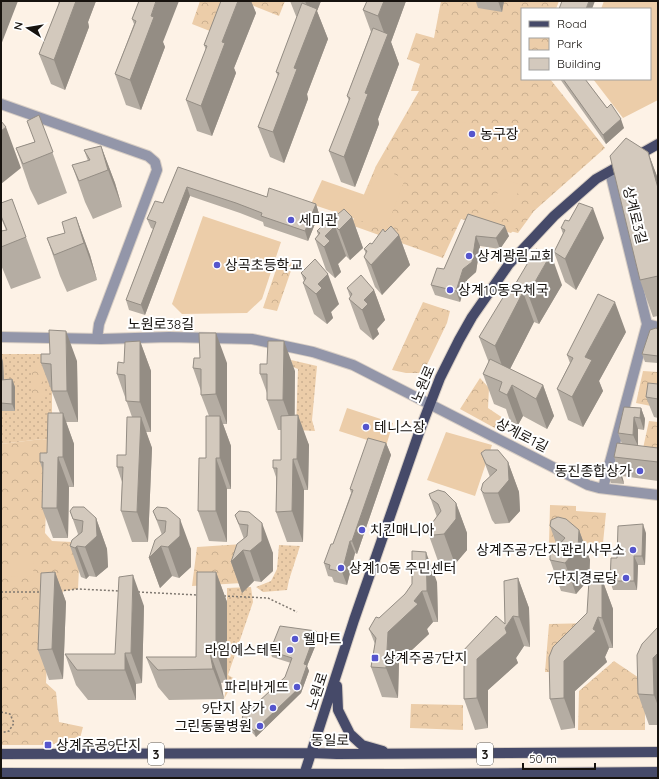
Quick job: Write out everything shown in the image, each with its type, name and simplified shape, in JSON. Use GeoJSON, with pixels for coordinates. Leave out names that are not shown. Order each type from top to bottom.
{"type":"FeatureCollection","features":[{"type":"Feature","properties":{"kind":"main road","name":"노원로"},"geometry":{"type":"LineString","coordinates":[[304,776],[429,403],[452,353],[472,317],[509,264],[554,216],[596,179],[658,144]]}},
{"type":"Feature","properties":{"kind":"main road"},"geometry":{"type":"LineString","coordinates":[[337,674],[336,699],[338,710],[350,734],[362,745],[395,754]]}},
{"type":"Feature","properties":{"kind":"main road","name":"동일로"},"geometry":{"type":"LineString","coordinates":[[1,754],[658,752]]}},
{"type":"Feature","properties":{"kind":"main road","name":"3"},"geometry":{"type":"LineString","coordinates":[[1,773],[198,773],[304,776],[580,776],[658,772]]}},
{"type":"Feature","properties":{"kind":"main road"},"geometry":{"type":"LineString","coordinates":[[198,773],[237,778]]}},
{"type":"Feature","properties":{"kind":"street"},"geometry":{"type":"LineString","coordinates":[[1,104],[148,156],[155,162],[157,170],[99,324],[96,339]]}},
{"type":"Feature","properties":{"kind":"street","name":"상계로3길"},"geometry":{"type":"LineString","coordinates":[[610,172],[648,324]]}},
{"type":"Feature","properties":{"kind":"street"},"geometry":{"type":"LineString","coordinates":[[603,488],[648,324],[658,327]]}},
{"type":"Feature","properties":{"kind":"street","name":"노원로38길"},"geometry":{"type":"LineString","coordinates":[[1,337],[96,339],[169,337],[252,340],[313,352],[353,365],[429,403]]}},
{"type":"Feature","properties":{"kind":"street","name":"상계로1길"},"geometry":{"type":"LineString","coordinates":[[429,403],[588,485],[658,495]]}},
{"type":"Feature","properties":{"kind":"path"},"geometry":{"type":"LineString","coordinates":[[56,591],[78,589],[125,592]]}},
{"type":"Feature","properties":{"kind":"path"},"geometry":{"type":"LineString","coordinates":[[1,592],[40,592]]}},
{"type":"Feature","properties":{"kind":"path"},"geometry":{"type":"LineString","coordinates":[[133,592],[205,595]]}},
{"type":"Feature","properties":{"kind":"path"},"geometry":{"type":"LineString","coordinates":[[220,596],[268,598],[297,612]]}},
{"type":"Feature","properties":{"kind":"path"},"geometry":{"type":"LineString","coordinates":[[1,712],[10,714],[14,723],[9,731],[1,734]]}},
{"type":"Feature","properties":{"kind":"green space"},"geometry":{"type":"Polygon","coordinates":[[[200,1],[228,1],[220,35],[192,24],[200,1]]]}},
{"type":"Feature","properties":{"kind":"green space"},"geometry":{"type":"Polygon","coordinates":[[[250,1],[285,1],[279,16],[249,4],[250,1]]]}},
{"type":"Feature","properties":{"kind":"green space"},"geometry":{"type":"Polygon","coordinates":[[[441,1],[559,1],[556,8],[521,8],[521,80],[551,80],[605,148],[534,211],[518,233],[461,219],[443,258],[351,225],[376,166],[419,91],[411,91],[420,64],[407,59],[416,33],[434,38],[441,1]]]}},
{"type":"Feature","properties":{"kind":"green space"},"geometry":{"type":"Polygon","coordinates":[[[604,1],[658,1],[658,100],[623,118],[594,80],[651,80],[651,8],[601,8],[604,1]]]}},
{"type":"Feature","properties":{"kind":"green space","name":"농구장"},"geometry":{"type":"Polygon","coordinates":[[[462,122],[487,128],[482,148],[457,141],[462,122]]]}},
{"type":"Feature","properties":{"kind":"green space"},"geometry":{"type":"Polygon","coordinates":[[[376,166],[405,179],[386,229],[311,204],[322,180],[368,196],[376,166]]]}},
{"type":"Feature","properties":{"kind":"green space"},"geometry":{"type":"Polygon","coordinates":[[[503,179],[521,185],[510,212],[493,205],[503,179]]]}},
{"type":"Feature","properties":{"kind":"green space"},"geometry":{"type":"Polygon","coordinates":[[[203,216],[281,242],[262,299],[247,313],[182,314],[172,304],[203,216]]]}},
{"type":"Feature","properties":{"kind":"green space"},"geometry":{"type":"Polygon","coordinates":[[[483,216],[517,227],[511,233],[480,224],[483,216]]]}},
{"type":"Feature","properties":{"kind":"green space"},"geometry":{"type":"Polygon","coordinates":[[[280,258],[294,262],[277,311],[263,308],[280,258]]]}},
{"type":"Feature","properties":{"kind":"green space"},"geometry":{"type":"Polygon","coordinates":[[[423,302],[450,311],[447,323],[423,373],[406,373],[392,370],[423,302]]]}},
{"type":"Feature","properties":{"kind":"green space"},"geometry":{"type":"Polygon","coordinates":[[[1,354],[52,354],[52,441],[42,439],[1,444],[1,354]]]}},
{"type":"Feature","properties":{"kind":"green space"},"geometry":{"type":"Polygon","coordinates":[[[291,360],[317,366],[312,420],[315,431],[296,430],[298,369],[293,367],[291,360]]]}},
{"type":"Feature","properties":{"kind":"green space"},"geometry":{"type":"Polygon","coordinates":[[[32,363],[43,363],[43,399],[32,399],[32,363]]]}},
{"type":"Feature","properties":{"kind":"green space"},"geometry":{"type":"Polygon","coordinates":[[[643,371],[658,372],[658,398],[651,406],[636,403],[643,371]]]}},
{"type":"Feature","properties":{"kind":"green space"},"geometry":{"type":"Polygon","coordinates":[[[480,378],[489,388],[488,408],[506,420],[502,432],[460,409],[480,378]]]}},
{"type":"Feature","properties":{"kind":"green space","name":"테니스장"},"geometry":{"type":"Polygon","coordinates":[[[347,408],[393,423],[386,446],[339,431],[347,408]]]}},
{"type":"Feature","properties":{"kind":"green space"},"geometry":{"type":"Polygon","coordinates":[[[649,421],[658,422],[658,455],[642,453],[649,421]]]}},
{"type":"Feature","properties":{"kind":"green space"},"geometry":{"type":"Polygon","coordinates":[[[446,432],[492,445],[475,496],[427,480],[446,432]]]}},
{"type":"Feature","properties":{"kind":"green space"},"geometry":{"type":"Polygon","coordinates":[[[42,439],[52,441],[49,445],[45,533],[52,541],[72,542],[80,548],[78,589],[64,591],[50,602],[46,683],[56,692],[59,722],[83,727],[79,742],[43,745],[1,745],[1,444],[42,439]]]}},
{"type":"Feature","properties":{"kind":"green space"},"geometry":{"type":"Polygon","coordinates":[[[550,505],[576,506],[576,511],[606,513],[603,543],[549,544],[550,505]]]}},
{"type":"Feature","properties":{"kind":"green space"},"geometry":{"type":"Polygon","coordinates":[[[243,544],[242,583],[192,586],[197,547],[243,544]]]}},
{"type":"Feature","properties":{"kind":"green space"},"geometry":{"type":"Polygon","coordinates":[[[279,545],[300,546],[287,590],[263,592],[256,587],[271,581],[277,569],[279,545]]]}},
{"type":"Feature","properties":{"kind":"green space"},"geometry":{"type":"Polygon","coordinates":[[[11,560],[34,560],[33,576],[11,577],[11,560]]]}},
{"type":"Feature","properties":{"kind":"green space"},"geometry":{"type":"Polygon","coordinates":[[[251,587],[253,602],[228,675],[235,679],[224,699],[227,684],[227,588],[251,587]]]}},
{"type":"Feature","properties":{"kind":"green space"},"geometry":{"type":"Polygon","coordinates":[[[592,623],[558,672],[545,672],[549,624],[592,623]]]}},
{"type":"Feature","properties":{"kind":"green space"},"geometry":{"type":"Polygon","coordinates":[[[614,661],[645,682],[645,730],[578,730],[579,691],[614,661]]]}},
{"type":"Feature","properties":{"kind":"green space"},"geometry":{"type":"Polygon","coordinates":[[[411,704],[463,705],[463,730],[410,728],[411,704]]]}},
{"type":"Feature","properties":{"kind":"building"},"geometry":{"type":"Polygon","coordinates":[[[60,1],[76,1],[54,60],[39,54],[60,1]]]}},
{"type":"Feature","properties":{"kind":"building"},"geometry":{"type":"Polygon","coordinates":[[[139,1],[156,1],[151,16],[154,17],[130,80],[115,74],[136,21],[132,19],[139,1]]]}},
{"type":"Feature","properties":{"kind":"building"},"geometry":{"type":"Polygon","coordinates":[[[221,1],[238,1],[222,42],[225,43],[201,106],[186,100],[207,46],[204,45],[221,1]]]}},
{"type":"Feature","properties":{"kind":"building"},"geometry":{"type":"Polygon","coordinates":[[[367,1],[384,1],[378,16],[363,10],[367,1]]]}},
{"type":"Feature","properties":{"kind":"building"},"geometry":{"type":"Polygon","coordinates":[[[562,1],[589,1],[586,8],[559,8],[562,1]]]}},
{"type":"Feature","properties":{"kind":"building"},"geometry":{"type":"Polygon","coordinates":[[[302,3],[317,9],[294,68],[297,69],[273,132],[258,127],[279,73],[276,72],[302,3]]]}},
{"type":"Feature","properties":{"kind":"building"},"geometry":{"type":"Polygon","coordinates":[[[373,28],[388,34],[365,93],[368,94],[344,157],[329,151],[350,98],[347,96],[373,28]]]}},
{"type":"Feature","properties":{"kind":"building"},"geometry":{"type":"Polygon","coordinates":[[[564,80],[586,80],[607,108],[611,104],[621,119],[603,135],[564,80]]]}},
{"type":"Feature","properties":{"kind":"building"},"geometry":{"type":"Polygon","coordinates":[[[39,115],[53,152],[23,164],[16,148],[35,142],[27,121],[39,115]]]}},
{"type":"Feature","properties":{"kind":"building"},"geometry":{"type":"Polygon","coordinates":[[[1,121],[6,127],[1,131],[1,121]]]}},
{"type":"Feature","properties":{"kind":"building"},"geometry":{"type":"Polygon","coordinates":[[[626,138],[648,152],[658,188],[658,276],[640,280],[610,156],[626,138]]]}},
{"type":"Feature","properties":{"kind":"building"},"geometry":{"type":"Polygon","coordinates":[[[101,146],[108,170],[79,181],[72,165],[90,160],[84,150],[101,146]]]}},
{"type":"Feature","properties":{"kind":"building"},"geometry":{"type":"Polygon","coordinates":[[[178,167],[267,197],[269,188],[316,204],[305,231],[261,216],[262,213],[236,203],[187,187],[141,305],[126,300],[156,222],[147,219],[155,201],[163,203],[178,167]]]}},
{"type":"Feature","properties":{"kind":"building"},"geometry":{"type":"Polygon","coordinates":[[[12,199],[26,237],[1,247],[1,231],[7,230],[1,216],[1,203],[12,199]]]}},
{"type":"Feature","properties":{"kind":"building"},"geometry":{"type":"Polygon","coordinates":[[[579,203],[593,208],[565,259],[554,252],[565,230],[561,228],[565,220],[569,221],[579,203]]]}},
{"type":"Feature","properties":{"kind":"building"},"geometry":{"type":"Polygon","coordinates":[[[344,209],[352,217],[339,230],[335,226],[325,236],[330,241],[324,247],[315,239],[320,233],[317,231],[323,225],[325,226],[336,211],[338,214],[344,209]]]}},
{"type":"Feature","properties":{"kind":"building"},"geometry":{"type":"Polygon","coordinates":[[[468,214],[505,226],[496,238],[476,236],[472,262],[463,269],[456,291],[431,285],[437,268],[444,269],[468,214]]]}},
{"type":"Feature","properties":{"kind":"building"},"geometry":{"type":"Polygon","coordinates":[[[76,217],[84,243],[54,255],[47,238],[65,233],[62,222],[76,217]]]}},
{"type":"Feature","properties":{"kind":"building"},"geometry":{"type":"Polygon","coordinates":[[[391,226],[399,235],[371,265],[364,257],[367,251],[364,249],[370,243],[372,244],[383,229],[385,232],[391,226]]]}},
{"type":"Feature","properties":{"kind":"building"},"geometry":{"type":"Polygon","coordinates":[[[536,249],[551,254],[528,294],[523,292],[495,346],[479,337],[510,286],[513,288],[536,249]]]}},
{"type":"Feature","properties":{"kind":"building"},"geometry":{"type":"Polygon","coordinates":[[[315,259],[328,274],[318,284],[322,288],[316,294],[303,283],[306,278],[301,273],[315,259]]]}},
{"type":"Feature","properties":{"kind":"building"},"geometry":{"type":"Polygon","coordinates":[[[361,275],[374,290],[364,300],[368,304],[362,310],[349,299],[352,294],[347,288],[361,275]]]}},
{"type":"Feature","properties":{"kind":"building"},"geometry":{"type":"Polygon","coordinates":[[[598,294],[615,302],[585,357],[592,360],[572,397],[557,389],[573,358],[567,355],[598,294]]]}},
{"type":"Feature","properties":{"kind":"building"},"geometry":{"type":"Polygon","coordinates":[[[656,328],[658,329],[658,356],[642,354],[650,330],[656,328]]]}},
{"type":"Feature","properties":{"kind":"building"},"geometry":{"type":"Polygon","coordinates":[[[49,330],[66,331],[67,391],[52,391],[51,364],[41,363],[41,354],[50,354],[49,330]]]}},
{"type":"Feature","properties":{"kind":"building"},"geometry":{"type":"Polygon","coordinates":[[[199,333],[216,333],[216,394],[201,395],[201,369],[193,368],[194,358],[200,358],[199,333]]]}},
{"type":"Feature","properties":{"kind":"building"},"geometry":{"type":"Polygon","coordinates":[[[140,341],[140,402],[126,401],[125,375],[117,374],[118,362],[124,363],[125,342],[140,341]]]}},
{"type":"Feature","properties":{"kind":"building"},"geometry":{"type":"Polygon","coordinates":[[[268,341],[284,341],[283,400],[267,400],[267,374],[260,374],[260,364],[267,364],[268,341]]]}},
{"type":"Feature","properties":{"kind":"building"},"geometry":{"type":"Polygon","coordinates":[[[490,359],[543,385],[536,399],[512,385],[507,395],[499,391],[502,382],[483,374],[490,359]]]}},
{"type":"Feature","properties":{"kind":"building"},"geometry":{"type":"Polygon","coordinates":[[[12,379],[12,404],[1,403],[1,380],[12,379]]]}},
{"type":"Feature","properties":{"kind":"building"},"geometry":{"type":"Polygon","coordinates":[[[648,383],[658,384],[658,399],[646,397],[648,383]]]}},
{"type":"Feature","properties":{"kind":"building"},"geometry":{"type":"Polygon","coordinates":[[[624,407],[641,408],[640,418],[634,417],[633,435],[618,433],[624,407]]]}},
{"type":"Feature","properties":{"kind":"building"},"geometry":{"type":"Polygon","coordinates":[[[48,413],[63,413],[63,457],[58,457],[57,508],[42,508],[43,462],[40,462],[40,453],[47,453],[48,413]]]}},
{"type":"Feature","properties":{"kind":"building"},"geometry":{"type":"Polygon","coordinates":[[[298,415],[297,459],[293,459],[292,511],[276,512],[277,468],[273,468],[273,460],[281,460],[281,416],[298,415]]]}},
{"type":"Feature","properties":{"kind":"building"},"geometry":{"type":"Polygon","coordinates":[[[206,416],[220,416],[220,458],[216,458],[216,511],[198,511],[199,458],[206,458],[206,416]]]}},
{"type":"Feature","properties":{"kind":"building"},"geometry":{"type":"Polygon","coordinates":[[[127,417],[141,417],[137,512],[121,511],[123,467],[117,467],[117,455],[126,455],[127,417]]]}},
{"type":"Feature","properties":{"kind":"building"},"geometry":{"type":"Polygon","coordinates":[[[368,438],[386,443],[352,541],[350,541],[342,572],[329,569],[330,565],[324,563],[331,544],[333,544],[353,490],[350,489],[368,438]]]}},
{"type":"Feature","properties":{"kind":"building"},"geometry":{"type":"Polygon","coordinates":[[[617,443],[658,448],[658,462],[614,457],[617,443]]]}},
{"type":"Feature","properties":{"kind":"building"},"geometry":{"type":"Polygon","coordinates":[[[485,450],[498,450],[508,462],[509,480],[498,493],[484,493],[481,490],[483,483],[497,470],[486,464],[481,453],[485,450]]]}},
{"type":"Feature","properties":{"kind":"building"},"geometry":{"type":"Polygon","coordinates":[[[610,462],[619,468],[619,473],[607,471],[610,462]]]}},
{"type":"Feature","properties":{"kind":"building"},"geometry":{"type":"Polygon","coordinates":[[[438,490],[445,492],[456,503],[456,519],[444,534],[434,535],[427,530],[441,511],[438,504],[431,499],[429,494],[438,490]]]}},
{"type":"Feature","properties":{"kind":"building"},"geometry":{"type":"Polygon","coordinates":[[[73,507],[84,507],[96,518],[97,536],[85,547],[77,546],[75,548],[70,546],[72,540],[82,532],[83,521],[73,519],[70,511],[73,507]]]}},
{"type":"Feature","properties":{"kind":"building"},"geometry":{"type":"Polygon","coordinates":[[[157,507],[167,508],[180,519],[180,536],[168,547],[161,546],[149,558],[155,540],[165,532],[166,521],[157,520],[153,511],[157,507]]]}},
{"type":"Feature","properties":{"kind":"building"},"geometry":{"type":"Polygon","coordinates":[[[239,511],[249,512],[262,523],[262,541],[250,551],[243,550],[231,562],[237,544],[247,536],[248,525],[239,524],[235,515],[239,511]]]}},
{"type":"Feature","properties":{"kind":"building"},"geometry":{"type":"Polygon","coordinates":[[[558,517],[566,519],[579,530],[578,548],[565,563],[550,560],[550,555],[565,538],[550,526],[551,520],[558,517]]]}},
{"type":"Feature","properties":{"kind":"building"},"geometry":{"type":"Polygon","coordinates":[[[643,524],[642,556],[634,556],[634,581],[610,581],[611,558],[617,558],[618,526],[643,524]]]}},
{"type":"Feature","properties":{"kind":"building"},"geometry":{"type":"Polygon","coordinates":[[[412,551],[426,552],[427,591],[422,591],[414,601],[418,604],[388,632],[386,668],[371,667],[376,638],[369,629],[376,617],[379,618],[405,594],[412,584],[412,551]]]}},
{"type":"Feature","properties":{"kind":"building"},"geometry":{"type":"Polygon","coordinates":[[[55,572],[52,649],[38,650],[41,573],[55,572]]]}},
{"type":"Feature","properties":{"kind":"building"},"geometry":{"type":"Polygon","coordinates":[[[197,572],[216,572],[216,652],[210,653],[213,669],[158,670],[146,657],[196,657],[197,572]]]}},
{"type":"Feature","properties":{"kind":"building"},"geometry":{"type":"Polygon","coordinates":[[[133,575],[131,653],[125,653],[125,670],[77,670],[65,654],[115,654],[119,577],[133,575]]]}},
{"type":"Feature","properties":{"kind":"building"},"geometry":{"type":"Polygon","coordinates":[[[518,578],[519,617],[513,616],[505,628],[507,633],[477,659],[477,698],[464,699],[464,658],[461,653],[496,616],[505,624],[504,581],[518,578]]]}},
{"type":"Feature","properties":{"kind":"building"},"geometry":{"type":"Polygon","coordinates":[[[602,579],[602,618],[598,617],[593,629],[596,631],[564,661],[564,698],[550,699],[549,657],[553,647],[587,613],[589,580],[602,579]]]}},
{"type":"Feature","properties":{"kind":"building"},"geometry":{"type":"Polygon","coordinates":[[[280,626],[316,631],[304,664],[307,665],[299,688],[254,731],[242,717],[285,677],[292,658],[270,651],[280,626]]]}},
{"type":"Feature","properties":{"kind":"building"},"geometry":{"type":"Polygon","coordinates":[[[658,627],[658,653],[653,658],[654,695],[638,694],[637,655],[642,644],[658,627]]]}},
{"type":"Feature","properties":{"kind":"place","name":"농구장"},"geometry":{"type":"Point","coordinates":[472,134]}},
{"type":"Feature","properties":{"kind":"place","name":"세미관"},"geometry":{"type":"Point","coordinates":[291,220]}},
{"type":"Feature","properties":{"kind":"place","name":"상계광림교회"},"geometry":{"type":"Point","coordinates":[469,256]}},
{"type":"Feature","properties":{"kind":"place","name":"상곡초등학교"},"geometry":{"type":"Point","coordinates":[217,265]}},
{"type":"Feature","properties":{"kind":"place","name":"상계10동우체국"},"geometry":{"type":"Point","coordinates":[450,290]}},
{"type":"Feature","properties":{"kind":"place","name":"테니스장"},"geometry":{"type":"Point","coordinates":[366,427]}},
{"type":"Feature","properties":{"kind":"place","name":"동진종합상가"},"geometry":{"type":"Point","coordinates":[640,471]}},
{"type":"Feature","properties":{"kind":"place","name":"치킨매니아"},"geometry":{"type":"Point","coordinates":[362,530]}},
{"type":"Feature","properties":{"kind":"place","name":"상계주공7단지관리사무소"},"geometry":{"type":"Point","coordinates":[633,550]}},
{"type":"Feature","properties":{"kind":"place","name":"상계10동 주민센터"},"geometry":{"type":"Point","coordinates":[341,568]}},
{"type":"Feature","properties":{"kind":"place","name":"7단지경로당"},"geometry":{"type":"Point","coordinates":[626,578]}},
{"type":"Feature","properties":{"kind":"place","name":"웰마트"},"geometry":{"type":"Point","coordinates":[295,639]}},
{"type":"Feature","properties":{"kind":"place","name":"라임에스테틱"},"geometry":{"type":"Point","coordinates":[290,650]}},
{"type":"Feature","properties":{"kind":"place","name":"상계주공7단지"},"geometry":{"type":"Point","coordinates":[375,658]}},
{"type":"Feature","properties":{"kind":"place","name":"파리바게뜨"},"geometry":{"type":"Point","coordinates":[297,687]}},
{"type":"Feature","properties":{"kind":"place","name":"9단지 상가"},"geometry":{"type":"Point","coordinates":[273,708]}},
{"type":"Feature","properties":{"kind":"place","name":"그린동물병원"},"geometry":{"type":"Point","coordinates":[260,726]}},
{"type":"Feature","properties":{"kind":"place","name":"상계주공9단지"},"geometry":{"type":"Point","coordinates":[48,745]}}]}
